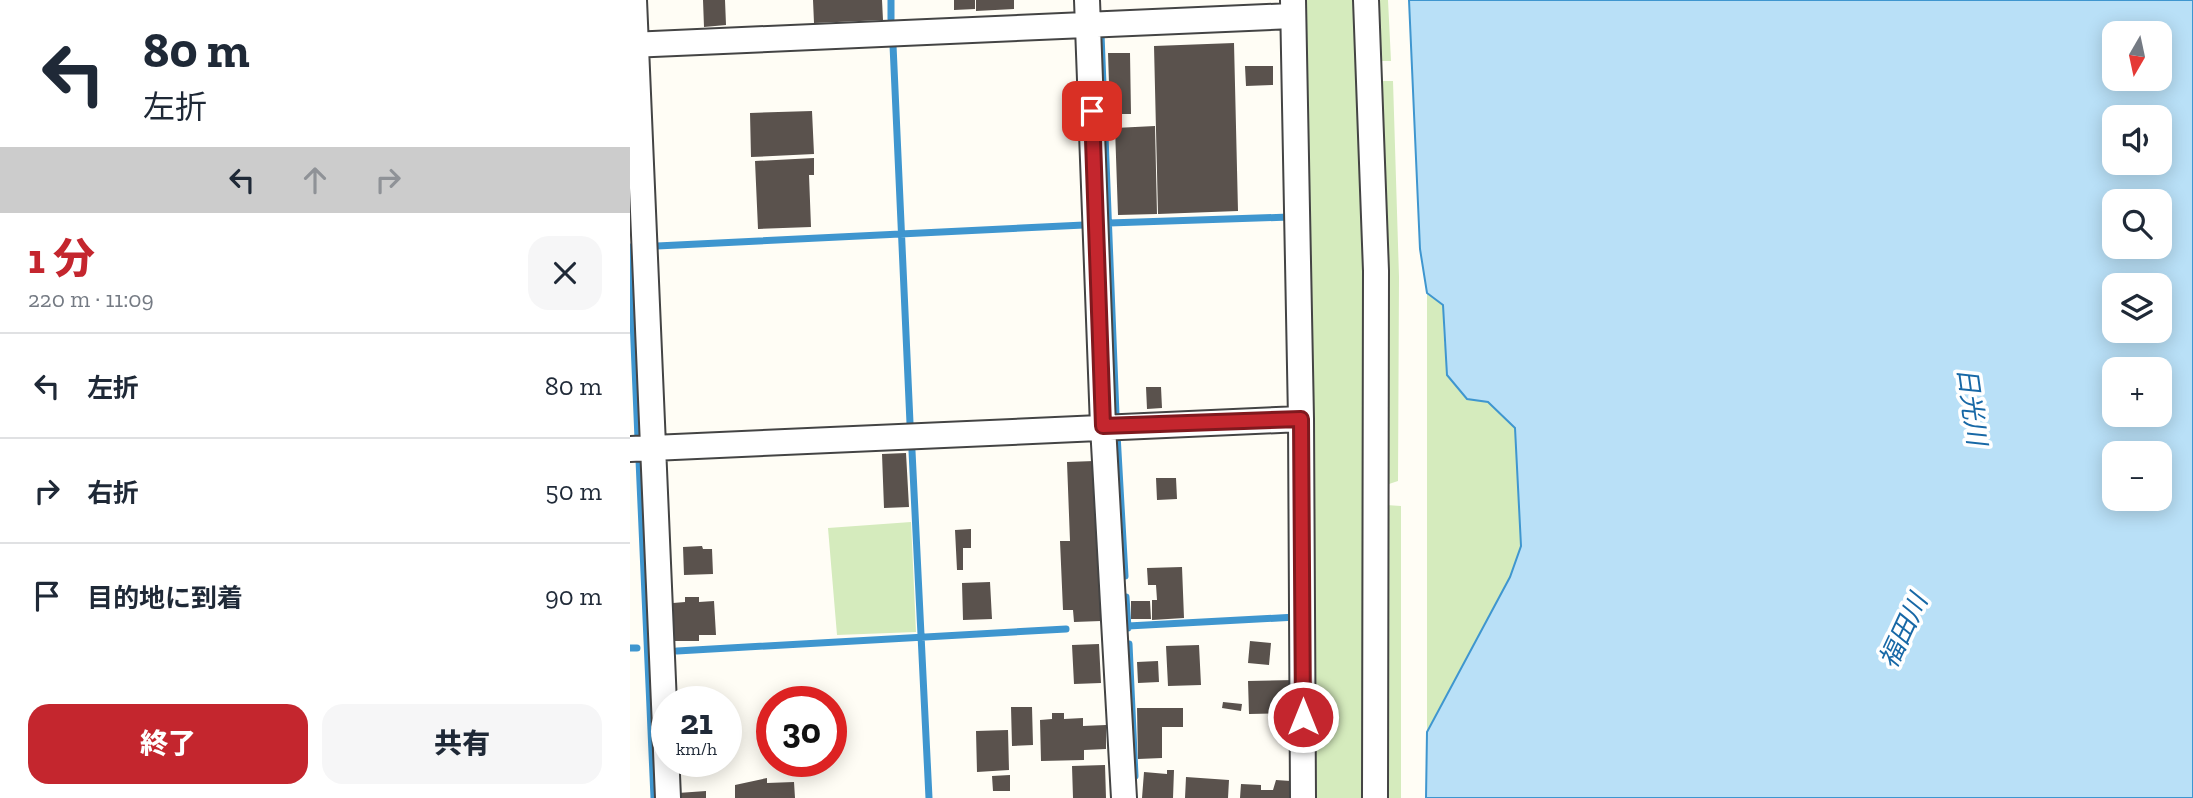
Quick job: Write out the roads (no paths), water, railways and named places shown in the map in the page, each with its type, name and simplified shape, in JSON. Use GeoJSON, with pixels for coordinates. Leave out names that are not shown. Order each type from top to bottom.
{"type":"FeatureCollection","features":[{"type":"Feature","properties":{"kind":"street"},"geometry":{"type":"LineString","coordinates":[[634,0],[641,449],[668,798]]}},
{"type":"Feature","properties":{"kind":"street"},"geometry":{"type":"LineString","coordinates":[[1366,0],[1376,271],[1375,798]]}},
{"type":"Feature","properties":{"kind":"street"},"geometry":{"type":"LineString","coordinates":[[633,44],[1087,12],[1292,8],[1301,419],[1303,798]]}},
{"type":"Feature","properties":{"kind":"street"},"geometry":{"type":"LineString","coordinates":[[1087,12],[1103,426],[1124,798]]}},
{"type":"Feature","properties":{"kind":"street"},"geometry":{"type":"LineString","coordinates":[[641,449],[1301,419]]}},
{"type":"Feature","properties":{"kind":"water"},"geometry":{"type":"Polygon","coordinates":[[[1409,0],[2193,0],[2193,798],[1426,798],[1427,732],[1510,577],[1521,546],[1515,428],[1488,402],[1467,399],[1447,375],[1443,305],[1427,293],[1420,249],[1409,0]]]}},
{"type":"Feature","properties":{"kind":"waterway"},"geometry":{"type":"LineString","coordinates":[[891,0],[891,19]]}},
{"type":"Feature","properties":{"kind":"waterway"},"geometry":{"type":"LineString","coordinates":[[1101,34],[1116,415]]}},
{"type":"Feature","properties":{"kind":"waterway"},"geometry":{"type":"LineString","coordinates":[[893,45],[910,423]]}},
{"type":"Feature","properties":{"kind":"waterway"},"geometry":{"type":"LineString","coordinates":[[1109,223],[1289,217]]}},
{"type":"Feature","properties":{"kind":"waterway"},"geometry":{"type":"LineString","coordinates":[[657,246],[1084,225]]}},
{"type":"Feature","properties":{"kind":"waterway"},"geometry":{"type":"LineString","coordinates":[[630,247],[638,439]]}},
{"type":"Feature","properties":{"kind":"waterway"},"geometry":{"type":"LineString","coordinates":[[1117,434],[1125,576]]}},
{"type":"Feature","properties":{"kind":"waterway"},"geometry":{"type":"LineString","coordinates":[[912,451],[929,798]]}},
{"type":"Feature","properties":{"kind":"waterway"},"geometry":{"type":"LineString","coordinates":[[639,460],[654,798]]}},
{"type":"Feature","properties":{"kind":"waterway"},"geometry":{"type":"LineString","coordinates":[[1126,597],[1128,628]]}},
{"type":"Feature","properties":{"kind":"waterway"},"geometry":{"type":"LineString","coordinates":[[1128,626],[1296,617]]}},
{"type":"Feature","properties":{"kind":"waterway"},"geometry":{"type":"LineString","coordinates":[[677,651],[1066,629]]}},
{"type":"Feature","properties":{"kind":"waterway"},"geometry":{"type":"LineString","coordinates":[[1129,644],[1135,776]]}},
{"type":"Feature","properties":{"kind":"waterway"},"geometry":{"type":"LineString","coordinates":[[630,648],[637,648]]}},
{"type":"Feature","properties":{"kind":"water label","name":"日光川"},"geometry":{"type":"Point","coordinates":[1972,406]}},
{"type":"Feature","properties":{"kind":"water label","name":"福田川"},"geometry":{"type":"Point","coordinates":[1903,631]}}]}
